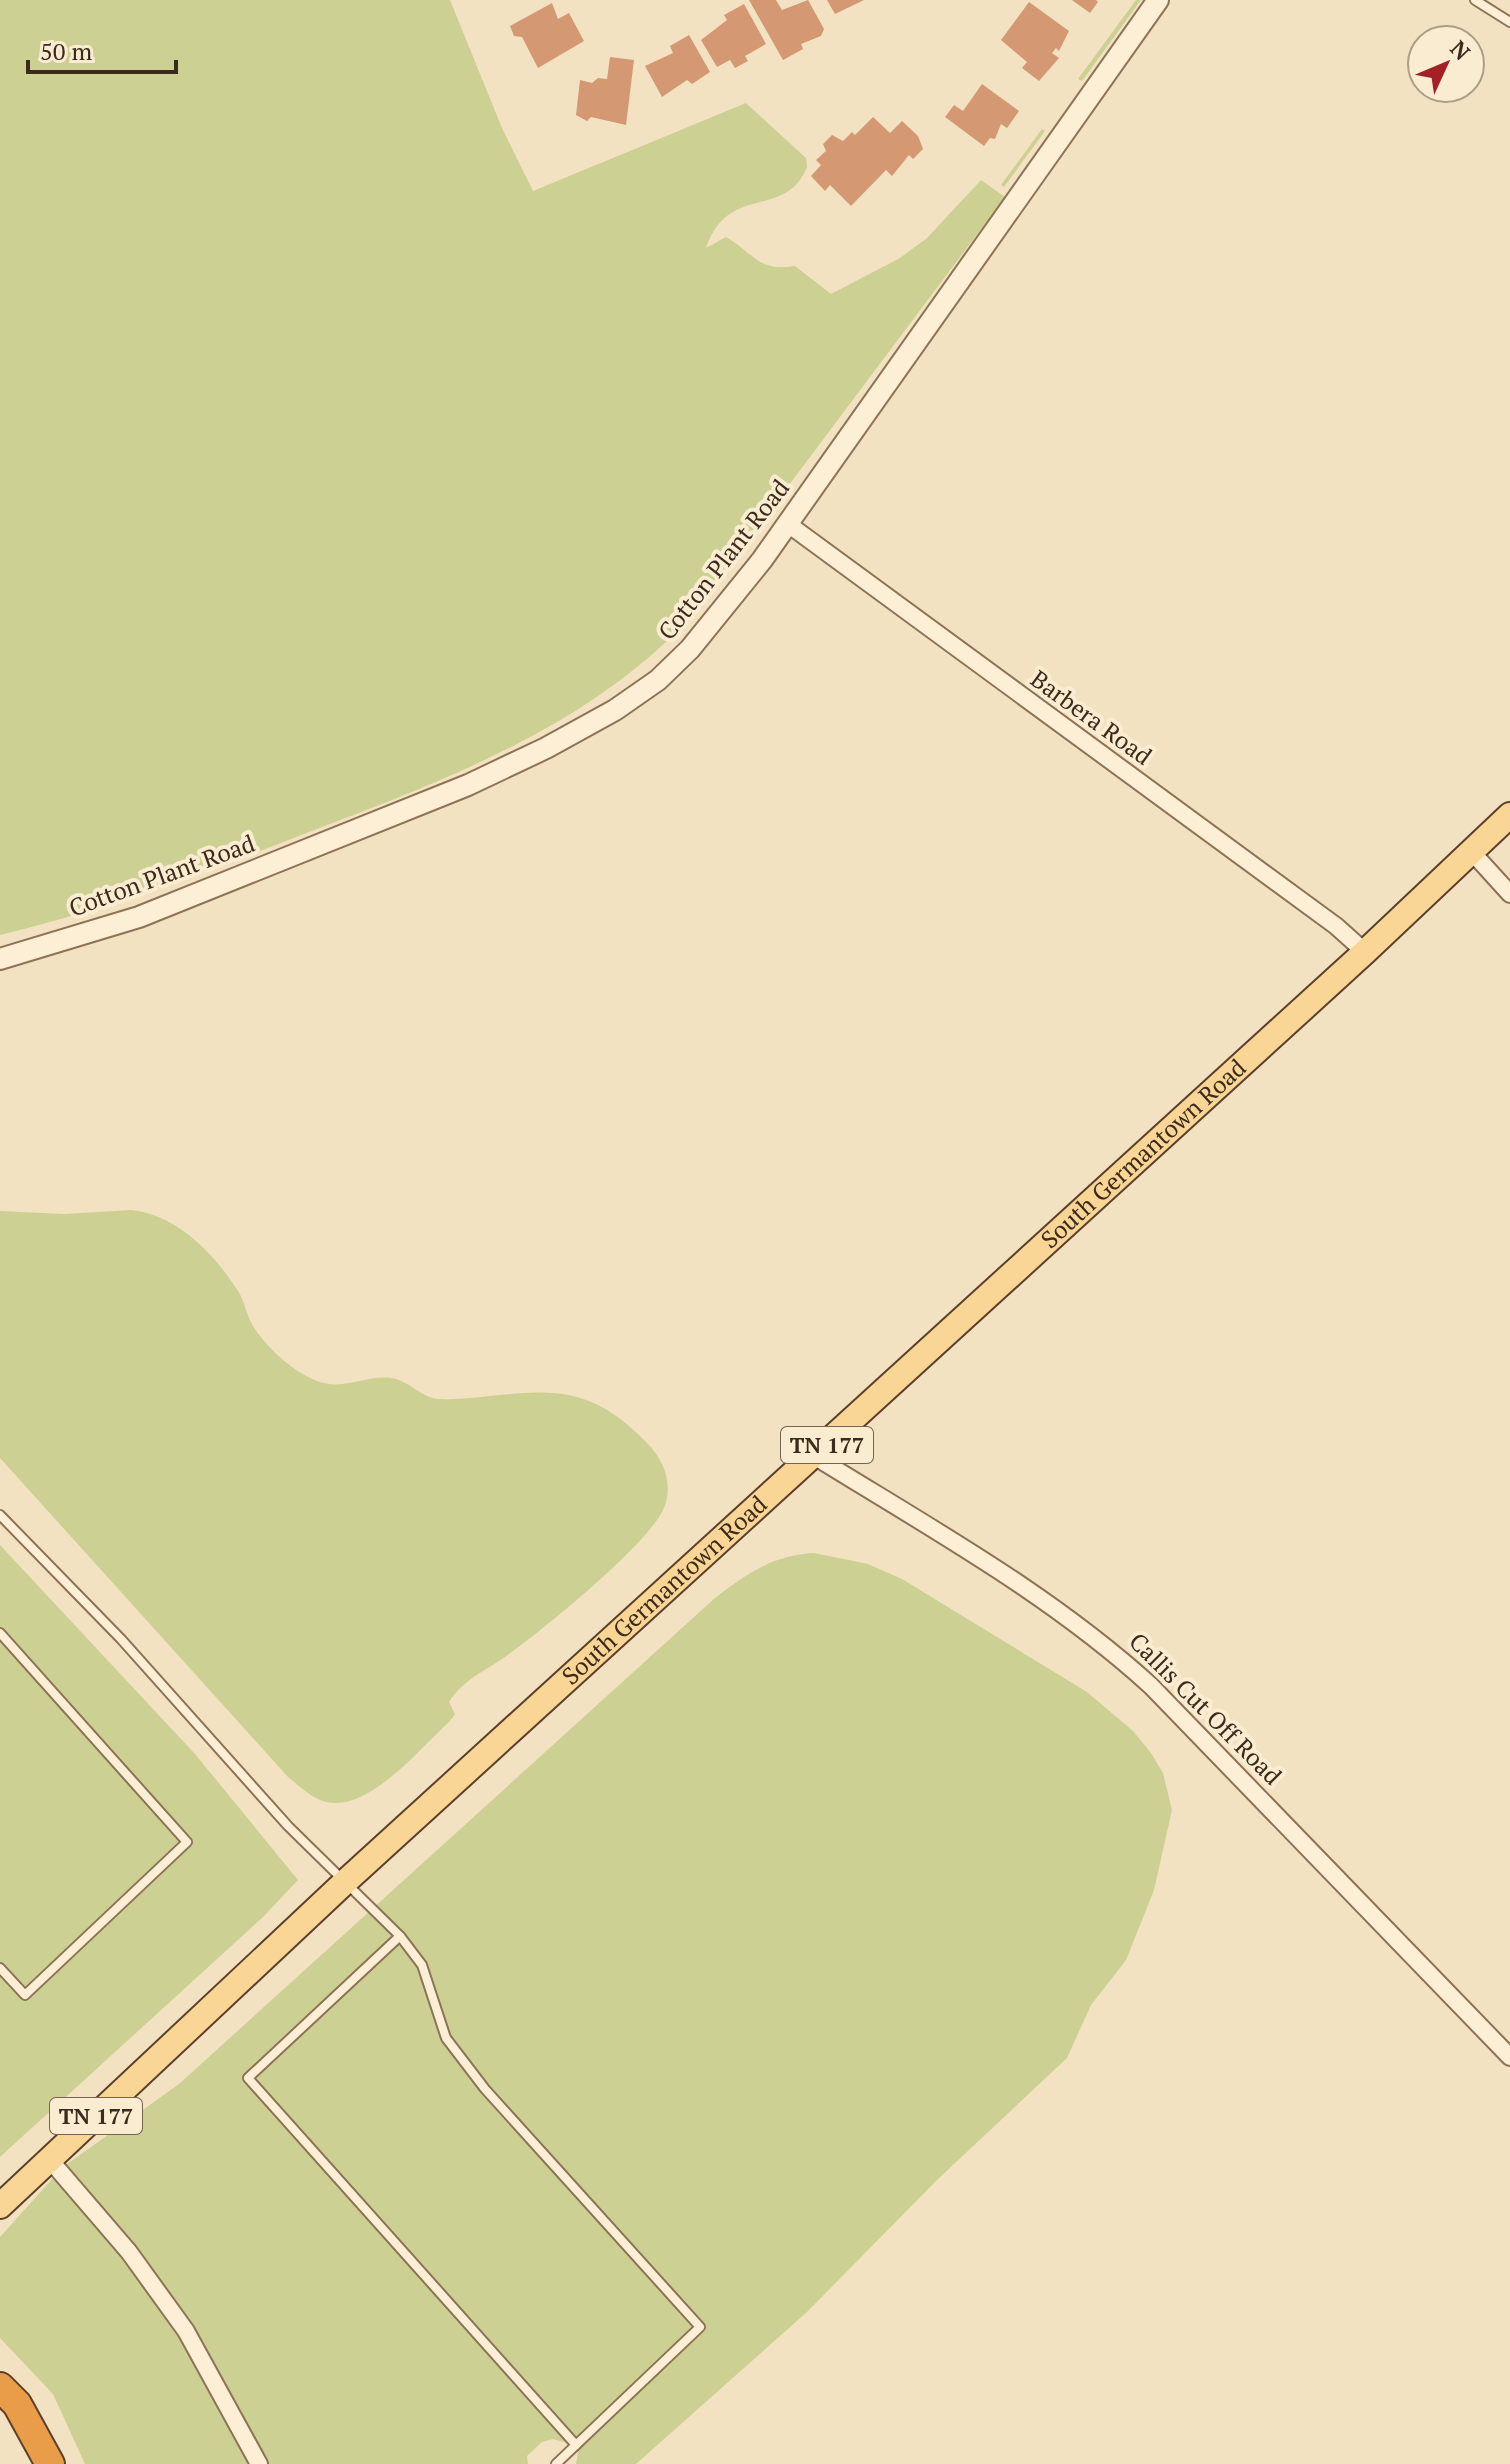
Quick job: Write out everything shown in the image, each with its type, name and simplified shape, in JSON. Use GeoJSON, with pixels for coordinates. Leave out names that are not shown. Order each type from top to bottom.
{"type":"FeatureCollection","features":[{"type":"Feature","properties":{"kind":"highway"},"geometry":{"type":"LineString","coordinates":[[0,2387],[17,2404],[50,2464]]}},
{"type":"Feature","properties":{"kind":"main road","name":"South Germantown Road"},"geometry":{"type":"LineString","coordinates":[[0,2206],[345,1882],[1365,952],[1510,815]]}},
{"type":"Feature","properties":{"kind":"street","name":"Cotton Plant Road"},"geometry":{"type":"LineString","coordinates":[[0,959],[139,917],[468,785],[615,710],[658,680],[690,649],[788,524],[1158,0]]}},
{"type":"Feature","properties":{"kind":"street","name":"Barbera Road"},"geometry":{"type":"LineString","coordinates":[[788,524],[1336,926],[1365,952]]}},
{"type":"Feature","properties":{"kind":"street"},"geometry":{"type":"LineString","coordinates":[[1471,851],[1510,894]]}},
{"type":"Feature","properties":{"kind":"street","name":"Callis Cut Off Road"},"geometry":{"type":"LineString","coordinates":[[814,1456],[979,1557],[1107,1646],[1162,1697],[1510,2057]]}},
{"type":"Feature","properties":{"kind":"street"},"geometry":{"type":"LineString","coordinates":[[50,2160],[129,2252],[186,2331],[259,2464]]}},
{"type":"Feature","properties":{"kind":"lane"},"geometry":{"type":"LineString","coordinates":[[1475,0],[1510,22]]}},
{"type":"Feature","properties":{"kind":"lane"},"geometry":{"type":"LineString","coordinates":[[0,1515],[121,1639],[288,1826],[400,1936],[422,1965],[446,2038],[485,2089],[700,2327],[556,2464]]}},
{"type":"Feature","properties":{"kind":"lane"},"geometry":{"type":"LineString","coordinates":[[0,1633],[187,1842],[25,1995],[0,1968]]}},
{"type":"Feature","properties":{"kind":"lane"},"geometry":{"type":"LineString","coordinates":[[400,1936],[248,2078],[576,2445]]}},
{"type":"Feature","properties":{"kind":"green space"},"geometry":{"type":"Polygon","coordinates":[[[0,0],[450,0],[502,128],[533,191],[746,103],[806,158],[807,167],[797,183],[785,193],[728,215],[716,228],[706,248],[726,237],[765,264],[795,266],[831,294],[900,258],[927,238],[981,180],[1005,197],[687,621],[647,659],[603,693],[508,748],[407,794],[154,890],[0,935],[0,0]]]}},
{"type":"Feature","properties":{"kind":"green space"},"geometry":{"type":"Polygon","coordinates":[[[1136,0],[1141,0],[1082,81],[1078,79],[1136,0]]]}},
{"type":"Feature","properties":{"kind":"green space"},"geometry":{"type":"Polygon","coordinates":[[[1042,129],[1045,131],[1004,187],[1001,185],[1042,129]]]}},
{"type":"Feature","properties":{"kind":"green space"},"geometry":{"type":"Polygon","coordinates":[[[131,1210],[164,1219],[206,1250],[238,1291],[252,1325],[261,1337],[275,1353],[311,1378],[329,1384],[373,1378],[398,1379],[427,1396],[440,1399],[523,1393],[573,1396],[604,1408],[623,1421],[648,1444],[663,1466],[668,1492],[663,1510],[637,1544],[546,1626],[462,1687],[449,1702],[455,1714],[450,1721],[389,1778],[353,1800],[335,1803],[318,1799],[288,1777],[0,1458],[0,1211],[64,1214],[131,1210]]]}},
{"type":"Feature","properties":{"kind":"green space"},"geometry":{"type":"Polygon","coordinates":[[[0,1545],[195,1754],[298,1880],[263,1917],[0,2157],[0,1545]]]}},
{"type":"Feature","properties":{"kind":"green space"},"geometry":{"type":"Polygon","coordinates":[[[814,1553],[868,1564],[902,1579],[1087,1692],[1133,1731],[1163,1773],[1172,1810],[1154,1890],[1126,1960],[1091,2005],[1067,2058],[937,2180],[807,2312],[636,2464],[576,2464],[578,2453],[571,2444],[553,2439],[542,2442],[527,2456],[528,2464],[85,2464],[53,2394],[0,2338],[0,2237],[63,2167],[179,2084],[715,1598],[762,1567],[786,1557],[814,1553]]]}},
{"type":"Feature","properties":{"kind":"building"},"geometry":{"type":"Polygon","coordinates":[[[749,0],[776,0],[782,10],[808,0],[824,29],[821,36],[801,44],[803,49],[783,60],[749,0]]]}},
{"type":"Feature","properties":{"kind":"building"},"geometry":{"type":"Polygon","coordinates":[[[827,0],[864,0],[835,14],[827,0]]]}},
{"type":"Feature","properties":{"kind":"building"},"geometry":{"type":"Polygon","coordinates":[[[1072,0],[1096,0],[1098,2],[1090,13],[1072,0]]]}},
{"type":"Feature","properties":{"kind":"building"},"geometry":{"type":"Polygon","coordinates":[[[1029,2],[1069,31],[1059,51],[1056,48],[1052,53],[1059,58],[1039,81],[1022,68],[1027,62],[1001,40],[1029,2]]]}},
{"type":"Feature","properties":{"kind":"building"},"geometry":{"type":"Polygon","coordinates":[[[552,3],[558,19],[569,13],[584,41],[538,68],[522,37],[514,36],[510,26],[552,3]]]}},
{"type":"Feature","properties":{"kind":"building"},"geometry":{"type":"Polygon","coordinates":[[[744,4],[766,44],[745,56],[748,61],[735,68],[730,60],[717,67],[701,40],[727,20],[724,15],[744,4]]]}},
{"type":"Feature","properties":{"kind":"building"},"geometry":{"type":"Polygon","coordinates":[[[689,35],[710,72],[692,84],[687,80],[662,97],[645,66],[673,53],[670,46],[689,35]]]}},
{"type":"Feature","properties":{"kind":"building"},"geometry":{"type":"Polygon","coordinates":[[[610,57],[634,60],[626,125],[591,117],[587,121],[576,115],[580,80],[592,83],[598,78],[607,79],[610,57]]]}},
{"type":"Feature","properties":{"kind":"building"},"geometry":{"type":"Polygon","coordinates":[[[982,84],[1019,111],[1007,128],[1001,124],[995,139],[990,138],[984,146],[945,117],[954,105],[963,111],[982,84]]]}},
{"type":"Feature","properties":{"kind":"building"},"geometry":{"type":"Polygon","coordinates":[[[873,117],[890,133],[902,121],[918,136],[923,149],[913,159],[909,155],[892,176],[886,170],[851,206],[830,185],[825,191],[811,176],[821,165],[816,160],[826,151],[823,144],[832,135],[843,141],[852,132],[855,135],[873,117]]]}}]}
